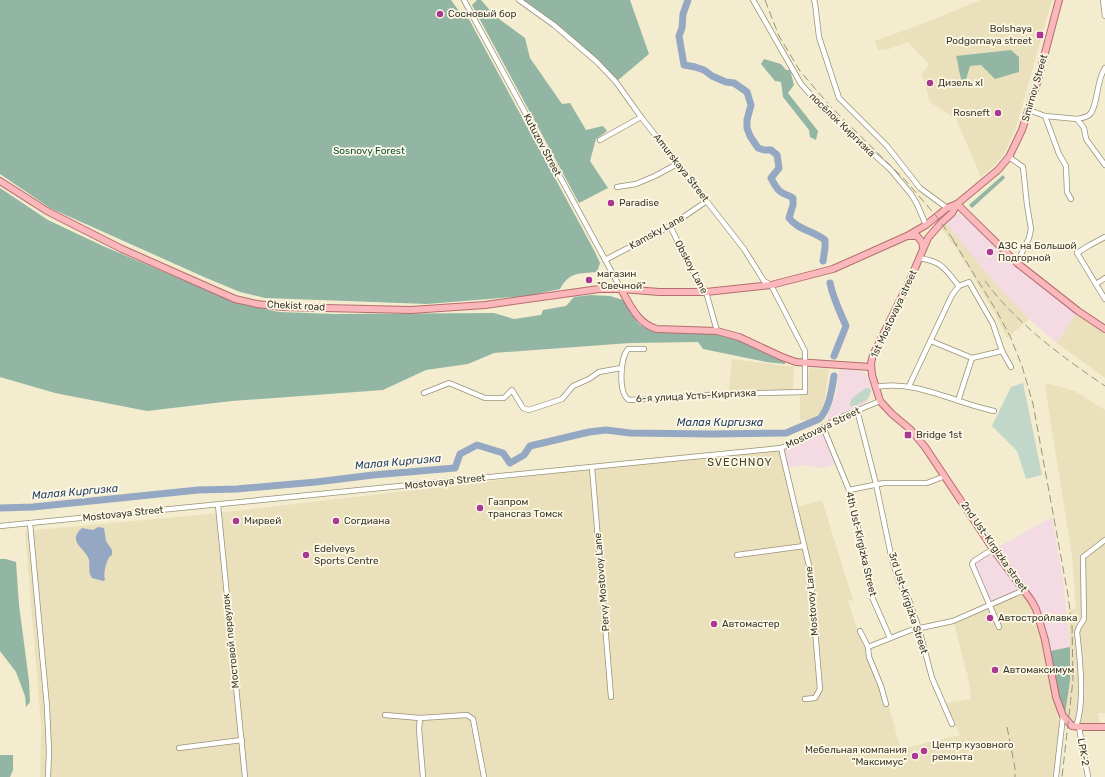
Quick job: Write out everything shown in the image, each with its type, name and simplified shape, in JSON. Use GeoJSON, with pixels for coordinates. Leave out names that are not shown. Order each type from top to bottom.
{"type":"FeatureCollection","features":[{"type":"Feature","properties":{"kind":"main road","name":"Smirnov Street"},"geometry":{"type":"LineString","coordinates":[[957,204],[998,170],[1009,157],[1020,137],[1029,110],[1059,0]]}},
{"type":"Feature","properties":{"kind":"main road","name":"Chekist road"},"geometry":{"type":"LineString","coordinates":[[0,181],[47,211],[115,246],[236,299],[257,304],[282,307],[411,310],[485,305],[599,289],[659,292],[706,292],[771,285],[833,269],[907,236],[926,225],[947,208],[957,204]]}},
{"type":"Feature","properties":{"kind":"main road","name":"1st Mostovaya street"},"geometry":{"type":"LineString","coordinates":[[880,401],[875,387],[871,367],[873,356],[923,247],[934,230],[952,213],[957,204]]}},
{"type":"Feature","properties":{"kind":"main road"},"geometry":{"type":"LineString","coordinates":[[957,204],[1017,263],[1078,311],[1104,326]]}},
{"type":"Feature","properties":{"kind":"main road"},"geometry":{"type":"LineString","coordinates":[[907,236],[917,236],[922,242],[923,247]]}},
{"type":"Feature","properties":{"kind":"main road"},"geometry":{"type":"LineString","coordinates":[[621,289],[633,310],[649,327],[657,329],[717,331],[739,337],[796,362],[871,367]]}},
{"type":"Feature","properties":{"kind":"main road","name":"2nd Ust-Kirgizka street"},"geometry":{"type":"LineString","coordinates":[[880,401],[918,438],[993,549],[1024,590],[1036,609],[1045,640],[1056,697],[1063,716]]}},
{"type":"Feature","properties":{"kind":"main road"},"geometry":{"type":"LineString","coordinates":[[1063,716],[1069,723],[1077,727],[1105,727]]}},
{"type":"Feature","properties":{"kind":"street","name":"Kutuzov Street"},"geometry":{"type":"LineString","coordinates":[[464,0],[621,289]]}},
{"type":"Feature","properties":{"kind":"street","name":"Amurskaya Street"},"geometry":{"type":"LineString","coordinates":[[519,0],[554,25],[597,62],[616,82],[677,164],[744,249],[764,281],[771,285],[805,351],[805,363]]}},
{"type":"Feature","properties":{"kind":"street","name":"посёлок Киргизка"},"geometry":{"type":"LineString","coordinates":[[753,0],[801,84],[826,112],[834,116],[890,169],[911,194],[926,225]]}},
{"type":"Feature","properties":{"kind":"street"},"geometry":{"type":"LineString","coordinates":[[814,0],[818,37],[839,98],[887,146],[920,188],[947,208]]}},
{"type":"Feature","properties":{"kind":"street"},"geometry":{"type":"LineString","coordinates":[[1103,0],[1105,16]]}},
{"type":"Feature","properties":{"kind":"street"},"geometry":{"type":"LineString","coordinates":[[1029,110],[1045,116],[1077,119],[1085,118],[1092,112],[1100,78],[1105,68]]}},
{"type":"Feature","properties":{"kind":"street"},"geometry":{"type":"LineString","coordinates":[[1045,116],[1059,154],[1066,166],[1067,192],[1071,199]]}},
{"type":"Feature","properties":{"kind":"street"},"geometry":{"type":"LineString","coordinates":[[600,140],[641,117]]}},
{"type":"Feature","properties":{"kind":"street"},"geometry":{"type":"LineString","coordinates":[[1077,119],[1084,128],[1086,139],[1105,165]]}},
{"type":"Feature","properties":{"kind":"street"},"geometry":{"type":"LineString","coordinates":[[1009,157],[1023,167],[1031,229],[1029,238],[1017,263]]}},
{"type":"Feature","properties":{"kind":"street"},"geometry":{"type":"LineString","coordinates":[[617,187],[636,184],[677,164]]}},
{"type":"Feature","properties":{"kind":"street","name":"Kamsky Lane"},"geometry":{"type":"LineString","coordinates":[[605,260],[670,226],[707,201]]}},
{"type":"Feature","properties":{"kind":"street","name":"Obskoy Lane"},"geometry":{"type":"LineString","coordinates":[[670,226],[690,266],[706,292],[717,331]]}},
{"type":"Feature","properties":{"kind":"street"},"geometry":{"type":"LineString","coordinates":[[1105,237],[1077,254],[1105,299]]}},
{"type":"Feature","properties":{"kind":"street"},"geometry":{"type":"LineString","coordinates":[[919,258],[933,260],[941,265],[958,286]]}},
{"type":"Feature","properties":{"kind":"street"},"geometry":{"type":"LineString","coordinates":[[1096,284],[1105,278]]}},
{"type":"Feature","properties":{"kind":"street"},"geometry":{"type":"LineString","coordinates":[[909,386],[952,294],[958,286],[969,282],[993,324],[1002,352],[1011,367]]}},
{"type":"Feature","properties":{"kind":"street"},"geometry":{"type":"LineString","coordinates":[[931,341],[972,358],[1002,352]]}},
{"type":"Feature","properties":{"kind":"street","name":"6-я улица Усть-Киргизка"},"geometry":{"type":"LineString","coordinates":[[644,349],[628,349],[624,354],[621,368],[624,391],[625,397],[630,400],[723,394],[804,392],[805,363]]}},
{"type":"Feature","properties":{"kind":"street"},"geometry":{"type":"LineString","coordinates":[[958,402],[972,358]]}},
{"type":"Feature","properties":{"kind":"street"},"geometry":{"type":"LineString","coordinates":[[424,392],[449,383],[485,398],[504,398],[512,390],[523,408],[529,410],[562,399],[573,386],[589,379],[599,372],[621,368]]}},
{"type":"Feature","properties":{"kind":"street"},"geometry":{"type":"LineString","coordinates":[[875,387],[890,385],[909,386],[977,408],[994,411]]}},
{"type":"Feature","properties":{"kind":"street","name":"Mostovaya Street"},"geometry":{"type":"LineString","coordinates":[[0,526],[781,448],[856,410],[880,401]]}},
{"type":"Feature","properties":{"kind":"street","name":"3rd Ust-Kirgizka Street"},"geometry":{"type":"LineString","coordinates":[[856,410],[876,484],[892,560],[900,584],[909,600],[919,629],[932,678],[952,724]]}},
{"type":"Feature","properties":{"kind":"street","name":"4th Ust-Kirgizka Street"},"geometry":{"type":"LineString","coordinates":[[823,426],[849,490],[872,597],[890,638]]}},
{"type":"Feature","properties":{"kind":"street","name":"Mostovoy Lane"},"geometry":{"type":"LineString","coordinates":[[781,448],[810,570],[820,689],[815,698],[805,699]]}},
{"type":"Feature","properties":{"kind":"street","name":"Pervy Mostovoy Lane"},"geometry":{"type":"LineString","coordinates":[[592,468],[611,697]]}},
{"type":"Feature","properties":{"kind":"street"},"geometry":{"type":"LineString","coordinates":[[849,490],[894,482],[921,484],[934,481],[945,476]]}},
{"type":"Feature","properties":{"kind":"street","name":"Мостовой переулок"},"geometry":{"type":"LineString","coordinates":[[218,505],[245,777]]}},
{"type":"Feature","properties":{"kind":"street"},"geometry":{"type":"LineString","coordinates":[[30,523],[47,707],[49,752],[48,777]]}},
{"type":"Feature","properties":{"kind":"street"},"geometry":{"type":"LineString","coordinates":[[1077,727],[1080,717],[1078,632],[1084,619],[1083,557],[1105,540]]}},
{"type":"Feature","properties":{"kind":"street"},"geometry":{"type":"LineString","coordinates":[[737,555],[804,546]]}},
{"type":"Feature","properties":{"kind":"street"},"geometry":{"type":"LineString","coordinates":[[993,549],[974,561],[972,564],[999,627]]}},
{"type":"Feature","properties":{"kind":"street"},"geometry":{"type":"LineString","coordinates":[[868,647],[911,630],[953,621],[1024,590]]}},
{"type":"Feature","properties":{"kind":"street"},"geometry":{"type":"LineString","coordinates":[[860,631],[868,647],[869,657],[881,686],[886,704]]}},
{"type":"Feature","properties":{"kind":"street"},"geometry":{"type":"LineString","coordinates":[[385,715],[420,718],[467,716],[472,718],[484,777]]}},
{"type":"Feature","properties":{"kind":"street"},"geometry":{"type":"LineString","coordinates":[[1056,777],[1063,716]]}},
{"type":"Feature","properties":{"kind":"street"},"geometry":{"type":"LineString","coordinates":[[420,718],[419,729],[423,777]]}},
{"type":"Feature","properties":{"kind":"street","name":"LPK-2"},"geometry":{"type":"LineString","coordinates":[[1077,727],[1088,777]]}},
{"type":"Feature","properties":{"kind":"street"},"geometry":{"type":"LineString","coordinates":[[179,748],[242,740]]}},
{"type":"Feature","properties":{"kind":"shaded area"},"geometry":{"type":"Polygon","coordinates":[[[980,0],[1052,0],[1016,128],[1004,154],[995,165],[981,177],[956,119],[930,102],[922,74],[929,64],[908,42],[889,49],[878,50],[875,41],[980,0]]]}},
{"type":"Feature","properties":{"kind":"shaded area"},"geometry":{"type":"Polygon","coordinates":[[[959,214],[974,223],[1077,312],[1057,343],[1029,319],[992,281],[945,222],[953,216],[959,214]]]}},
{"type":"Feature","properties":{"kind":"shaded area"},"geometry":{"type":"Polygon","coordinates":[[[945,222],[992,280],[1029,319],[1007,338],[994,312],[958,251],[940,227],[945,222]]]}},
{"type":"Feature","properties":{"kind":"shaded area"},"geometry":{"type":"Polygon","coordinates":[[[1077,312],[1105,332],[1105,378],[1057,343],[1077,312]]]}},
{"type":"Feature","properties":{"kind":"shaded area"},"geometry":{"type":"Polygon","coordinates":[[[732,359],[794,367],[793,390],[729,391],[732,359]]]}},
{"type":"Feature","properties":{"kind":"shaded area"},"geometry":{"type":"Polygon","coordinates":[[[840,366],[856,369],[866,374],[872,388],[871,395],[866,403],[828,421],[827,418],[836,395],[840,366]]]}},
{"type":"Feature","properties":{"kind":"shaded area"},"geometry":{"type":"Polygon","coordinates":[[[809,368],[829,369],[823,410],[811,420],[800,420],[800,394],[806,394],[809,368]]]}},
{"type":"Feature","properties":{"kind":"shaded area"},"geometry":{"type":"Polygon","coordinates":[[[1047,383],[1075,391],[1105,410],[1105,713],[1098,713],[1100,723],[1085,725],[1073,722],[1067,718],[1065,714],[1070,681],[1068,611],[1076,608],[1072,555],[1048,406],[1045,384],[1047,383]]]}},
{"type":"Feature","properties":{"kind":"shaded area"},"geometry":{"type":"Polygon","coordinates":[[[823,430],[837,464],[825,468],[800,465],[788,468],[784,449],[823,430]]]}},
{"type":"Feature","properties":{"kind":"shaded area"},"geometry":{"type":"Polygon","coordinates":[[[780,450],[808,571],[818,690],[812,570],[797,507],[822,500],[853,600],[848,601],[858,632],[867,648],[888,705],[901,749],[960,735],[945,703],[971,699],[967,672],[954,623],[1024,593],[1031,602],[1045,646],[1060,727],[1054,777],[40,777],[41,725],[25,531],[209,514],[592,469],[780,450]]]}},
{"type":"Feature","properties":{"kind":"shaded area"},"geometry":{"type":"Polygon","coordinates":[[[1052,517],[1063,580],[1070,647],[1050,651],[1039,611],[995,549],[1052,517]]]}},
{"type":"Feature","properties":{"kind":"shaded area"},"geometry":{"type":"Polygon","coordinates":[[[992,551],[1021,590],[991,603],[973,564],[992,551]]]}},
{"type":"Feature","properties":{"kind":"green space","name":"Sosnovy Forest"},"geometry":{"type":"Polygon","coordinates":[[[0,0],[451,0],[459,11],[465,12],[595,252],[600,263],[597,272],[576,274],[567,279],[560,289],[527,296],[427,304],[265,298],[240,292],[204,277],[50,208],[0,174],[0,0]]]}},
{"type":"Feature","properties":{"kind":"green space"},"geometry":{"type":"Polygon","coordinates":[[[477,0],[481,0],[495,16],[525,38],[530,58],[562,104],[570,103],[586,130],[603,126],[607,131],[596,139],[590,161],[608,188],[579,203],[472,5],[477,0]]]}},
{"type":"Feature","properties":{"kind":"green space"},"geometry":{"type":"Polygon","coordinates":[[[521,0],[630,0],[649,54],[617,81],[521,0]]]}},
{"type":"Feature","properties":{"kind":"green space"},"geometry":{"type":"Polygon","coordinates":[[[1011,50],[1019,57],[1019,72],[995,79],[981,65],[970,66],[964,86],[956,56],[1011,50]]]}},
{"type":"Feature","properties":{"kind":"green space"},"geometry":{"type":"Polygon","coordinates":[[[764,59],[781,64],[786,70],[790,70],[794,85],[788,93],[818,131],[816,140],[810,137],[809,130],[783,97],[781,82],[775,81],[761,64],[764,59]]]}},
{"type":"Feature","properties":{"kind":"green space"},"geometry":{"type":"Polygon","coordinates":[[[1003,175],[1005,178],[972,208],[969,205],[1003,175]]]}},
{"type":"Feature","properties":{"kind":"green space"},"geometry":{"type":"Polygon","coordinates":[[[0,188],[48,220],[103,246],[237,303],[279,312],[334,314],[494,313],[514,319],[541,315],[543,310],[566,306],[574,297],[591,295],[610,296],[623,300],[638,323],[647,329],[658,331],[707,332],[739,339],[786,360],[785,364],[766,362],[703,349],[698,342],[630,343],[494,353],[468,364],[426,370],[383,390],[232,401],[147,411],[55,393],[0,377],[0,188]]]}},
{"type":"Feature","properties":{"kind":"green space"},"geometry":{"type":"Polygon","coordinates":[[[1023,383],[1042,475],[1026,479],[1017,451],[992,426],[1011,387],[1023,383]]]}},
{"type":"Feature","properties":{"kind":"green space"},"geometry":{"type":"Polygon","coordinates":[[[866,388],[869,388],[871,391],[867,400],[855,406],[850,406],[851,400],[866,388]]]}},
{"type":"Feature","properties":{"kind":"green space"},"geometry":{"type":"Polygon","coordinates":[[[0,559],[16,562],[19,605],[29,681],[30,702],[26,707],[25,696],[16,672],[0,651],[0,559]]]}},
{"type":"Feature","properties":{"kind":"green space"},"geometry":{"type":"Polygon","coordinates":[[[1070,647],[1070,681],[1065,714],[1059,697],[1050,651],[1070,647]]]}},
{"type":"Feature","properties":{"kind":"green space"},"geometry":{"type":"Polygon","coordinates":[[[0,755],[13,755],[13,770],[10,777],[0,777],[0,755]]]}},
{"type":"Feature","properties":{"kind":"water"},"geometry":{"type":"Polygon","coordinates":[[[98,527],[104,528],[106,541],[112,550],[112,555],[110,556],[105,568],[105,580],[103,581],[92,578],[89,560],[76,541],[76,537],[82,528],[93,530],[98,527]]]}},
{"type":"Feature","properties":{"kind":"waterway","name":"Малая Киргизка"},"geometry":{"type":"LineString","coordinates":[[688,0],[683,14],[682,28],[679,36],[684,65],[704,70],[712,76],[726,82],[734,83],[747,92],[751,105],[747,120],[747,128],[750,136],[758,148],[771,150],[777,155],[779,168],[771,178],[779,191],[793,198],[793,205],[789,218],[801,228],[816,234],[825,240],[823,261]]}},
{"type":"Feature","properties":{"kind":"waterway","name":"Малая Киргизка"},"geometry":{"type":"LineString","coordinates":[[830,283],[835,300],[846,326],[834,356]]}},
{"type":"Feature","properties":{"kind":"waterway","name":"Малая Киргизка"},"geometry":{"type":"LineString","coordinates":[[0,508],[33,507],[198,490],[237,489],[455,468],[460,454],[477,445],[503,453],[510,463],[524,455],[530,446],[589,432],[606,430],[630,433],[786,433],[819,419],[830,399],[834,376]]}},
{"type":"Feature","properties":{"kind":"railway"},"geometry":{"type":"LineString","coordinates":[[765,0],[779,36],[800,71],[831,107],[906,181],[937,217],[957,245]]}},
{"type":"Feature","properties":{"kind":"railway"},"geometry":{"type":"LineString","coordinates":[[953,240],[996,310],[1010,336],[1022,366],[1033,404],[1068,595],[1072,626],[1073,680],[1062,777]]}},
{"type":"Feature","properties":{"kind":"railway"},"geometry":{"type":"LineString","coordinates":[[985,281],[1025,325],[1056,351],[1105,386]]}},
{"type":"Feature","properties":{"kind":"railway"},"geometry":{"type":"LineString","coordinates":[[1007,727],[1015,768],[1015,777]]}},
{"type":"Feature","properties":{"kind":"place","name":"Сосновый бор"},"geometry":{"type":"Point","coordinates":[440,14]}},
{"type":"Feature","properties":{"kind":"place","name":"Bolshaya Podgornaya street"},"geometry":{"type":"Point","coordinates":[1040,35]}},
{"type":"Feature","properties":{"kind":"place","name":"Дизель xl"},"geometry":{"type":"Point","coordinates":[930,83]}},
{"type":"Feature","properties":{"kind":"place","name":"Rosneft"},"geometry":{"type":"Point","coordinates":[998,113]}},
{"type":"Feature","properties":{"kind":"place","name":"Paradise"},"geometry":{"type":"Point","coordinates":[611,203]}},
{"type":"Feature","properties":{"kind":"place","name":"АЗС на Большой Подгорной"},"geometry":{"type":"Point","coordinates":[990,252]}},
{"type":"Feature","properties":{"kind":"place","name":"магазин \"Свечной\""},"geometry":{"type":"Point","coordinates":[589,280]}},
{"type":"Feature","properties":{"kind":"place","name":"Bridge 1st"},"geometry":{"type":"Point","coordinates":[908,435]}},
{"type":"Feature","properties":{"kind":"place","name":"Газпром трансгаз Томск"},"geometry":{"type":"Point","coordinates":[480,508]}},
{"type":"Feature","properties":{"kind":"place","name":"Мирвей"},"geometry":{"type":"Point","coordinates":[236,521]}},
{"type":"Feature","properties":{"kind":"place","name":"Согдиана"},"geometry":{"type":"Point","coordinates":[336,521]}},
{"type":"Feature","properties":{"kind":"place","name":"Edelveys Sports Centre"},"geometry":{"type":"Point","coordinates":[306,555]}},
{"type":"Feature","properties":{"kind":"place","name":"Автостройлавка"},"geometry":{"type":"Point","coordinates":[990,618]}},
{"type":"Feature","properties":{"kind":"place","name":"Автомастер"},"geometry":{"type":"Point","coordinates":[714,624]}},
{"type":"Feature","properties":{"kind":"place","name":"Автомаксимум"},"geometry":{"type":"Point","coordinates":[995,670]}},
{"type":"Feature","properties":{"kind":"place","name":"Центр кузовного ремонта"},"geometry":{"type":"Point","coordinates":[924,751]}},
{"type":"Feature","properties":{"kind":"place","name":"Мебельная компания \"Максимус\""},"geometry":{"type":"Point","coordinates":[915,756]}},
{"type":"Feature","properties":{"kind":"district","name":"SVECHNOY"},"geometry":{"type":"Point","coordinates":[740,462]}}]}
